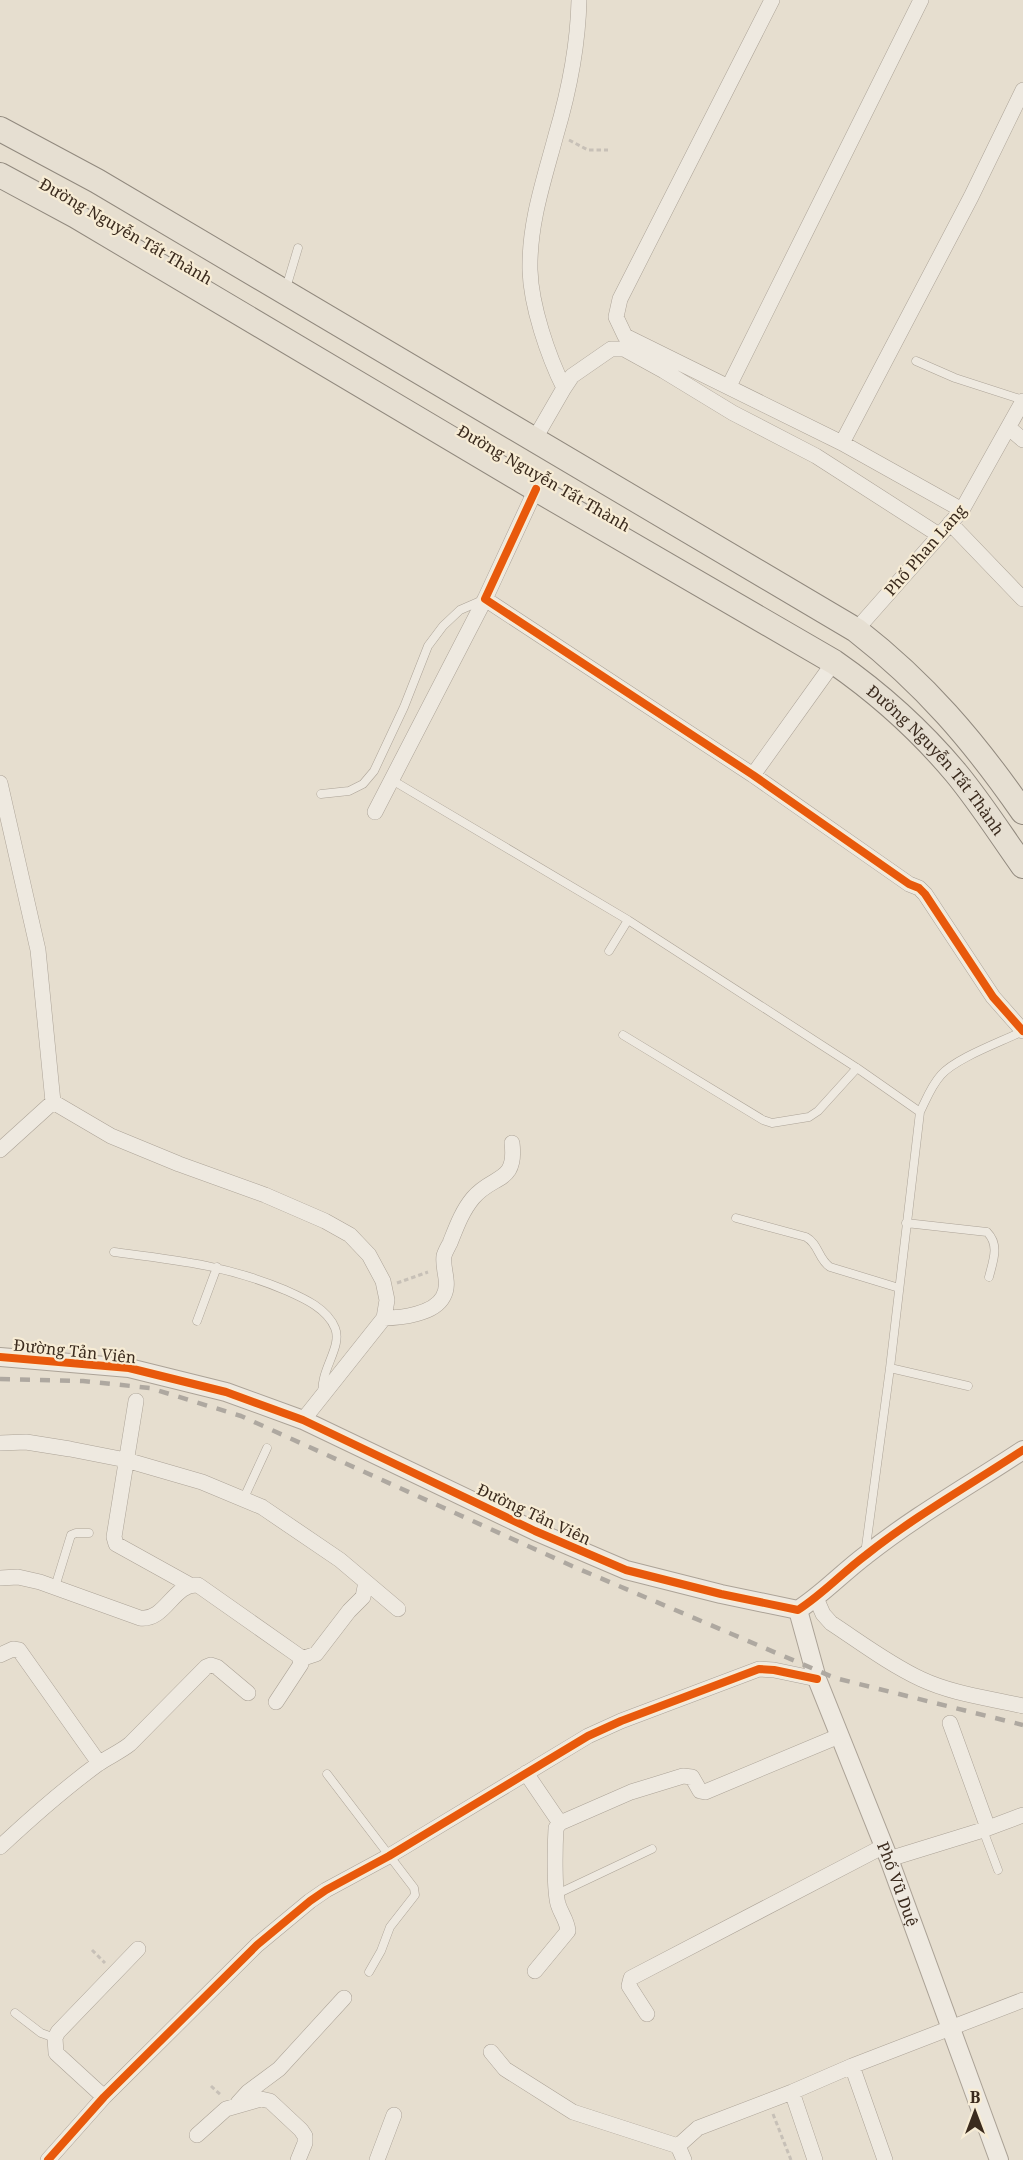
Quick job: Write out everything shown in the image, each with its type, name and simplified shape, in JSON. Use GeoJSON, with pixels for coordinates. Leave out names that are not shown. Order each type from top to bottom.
{"type":"FeatureCollection","features":[{"type":"Feature","properties":{"kind":"main road","name":"Đường Nguyễn Tất Thành"},"geometry":{"type":"LineString","coordinates":[[0,129],[97,181],[856,630],[892,658],[952,718],[981,753],[1023,812]]}},
{"type":"Feature","properties":{"kind":"main road","name":"Đường Nguyễn Tất Thành"},"geometry":{"type":"LineString","coordinates":[[0,175],[76,216],[536,489],[834,662],[884,700],[925,738],[970,791],[1023,866]]}},
{"type":"Feature","properties":{"kind":"street"},"geometry":{"type":"LineString","coordinates":[[564,388],[552,365],[537,312],[530,270],[535,211],[571,75],[579,0]]}},
{"type":"Feature","properties":{"kind":"street"},"geometry":{"type":"LineString","coordinates":[[772,0],[620,299],[616,317],[625,336],[842,443],[962,510]]}},
{"type":"Feature","properties":{"kind":"street"},"geometry":{"type":"LineString","coordinates":[[729,386],[921,0]]}},
{"type":"Feature","properties":{"kind":"street"},"geometry":{"type":"LineString","coordinates":[[842,443],[971,197],[1023,90]]}},
{"type":"Feature","properties":{"kind":"street"},"geometry":{"type":"LineString","coordinates":[[534,440],[572,376],[611,349],[624,349],[733,413],[816,456],[939,535]]}},
{"type":"Feature","properties":{"kind":"street","name":"Phố Phan Lang"},"geometry":{"type":"LineString","coordinates":[[856,630],[962,510],[1023,401]]}},
{"type":"Feature","properties":{"kind":"street"},"geometry":{"type":"LineString","coordinates":[[1009,428],[1023,440]]}},
{"type":"Feature","properties":{"kind":"street"},"geometry":{"type":"LineString","coordinates":[[375,812],[485,599],[536,489]]}},
{"type":"Feature","properties":{"kind":"street"},"geometry":{"type":"LineString","coordinates":[[950,523],[1023,599]]}},
{"type":"Feature","properties":{"kind":"street"},"geometry":{"type":"LineString","coordinates":[[485,599],[753,775],[925,894],[993,997],[1023,1031]]}},
{"type":"Feature","properties":{"kind":"street"},"geometry":{"type":"LineString","coordinates":[[753,775],[834,662]]}},
{"type":"Feature","properties":{"kind":"street"},"geometry":{"type":"LineString","coordinates":[[0,783],[38,950],[53,1102]]}},
{"type":"Feature","properties":{"kind":"street"},"geometry":{"type":"LineString","coordinates":[[0,1150],[53,1102]]}},
{"type":"Feature","properties":{"kind":"street"},"geometry":{"type":"LineString","coordinates":[[53,1102],[111,1136],[179,1164],[265,1195],[325,1221],[350,1235],[369,1255],[384,1287],[387,1300],[384,1318],[303,1420]]}},
{"type":"Feature","properties":{"kind":"street"},"geometry":{"type":"LineString","coordinates":[[384,1318],[398,1318],[427,1311],[443,1298],[447,1280],[444,1257],[448,1245],[465,1209],[474,1196],[511,1169],[514,1159],[512,1143]]}},
{"type":"Feature","properties":{"kind":"street","name":"Đường Tản Viên"},"geometry":{"type":"LineString","coordinates":[[0,1357],[129,1368],[226,1392],[303,1420],[535,1531],[626,1570],[798,1611]]}},
{"type":"Feature","properties":{"kind":"street"},"geometry":{"type":"LineString","coordinates":[[136,1401],[114,1537],[116,1544],[190,1585],[198,1586],[304,1658],[316,1654],[349,1611],[363,1597],[366,1582]]}},
{"type":"Feature","properties":{"kind":"street"},"geometry":{"type":"LineString","coordinates":[[0,1443],[26,1442],[126,1460],[202,1482],[262,1507],[340,1560],[398,1609]]}},
{"type":"Feature","properties":{"kind":"street"},"geometry":{"type":"LineString","coordinates":[[798,1611],[864,1556],[927,1511],[1023,1450]]}},
{"type":"Feature","properties":{"kind":"street"},"geometry":{"type":"LineString","coordinates":[[0,1578],[18,1577],[55,1587],[140,1618],[149,1619],[159,1613],[182,1589],[190,1585]]}},
{"type":"Feature","properties":{"kind":"street"},"geometry":{"type":"LineString","coordinates":[[816,1598],[823,1614],[831,1623],[922,1680],[951,1690],[1023,1706]]}},
{"type":"Feature","properties":{"kind":"street","name":"Phố Vũ Duệ"},"geometry":{"type":"LineString","coordinates":[[798,1611],[817,1679],[887,1852],[999,2160]]}},
{"type":"Feature","properties":{"kind":"street"},"geometry":{"type":"LineString","coordinates":[[0,1655],[13,1649],[19,1650],[99,1763]]}},
{"type":"Feature","properties":{"kind":"street"},"geometry":{"type":"LineString","coordinates":[[276,1702],[301,1664],[299,1656]]}},
{"type":"Feature","properties":{"kind":"street"},"geometry":{"type":"LineString","coordinates":[[0,1847],[30,1819],[99,1763],[118,1754],[130,1744],[206,1667],[211,1665],[217,1667],[248,1693]]}},
{"type":"Feature","properties":{"kind":"street"},"geometry":{"type":"LineString","coordinates":[[48,2160],[104,2097],[257,1945],[326,1890],[388,1856],[588,1736],[612,1725],[759,1669],[817,1679]]}},
{"type":"Feature","properties":{"kind":"street"},"geometry":{"type":"LineString","coordinates":[[950,1723],[985,1829]]}},
{"type":"Feature","properties":{"kind":"street"},"geometry":{"type":"LineString","coordinates":[[535,1971],[568,1931],[567,1923],[558,1905],[557,1894],[556,1828],[560,1823],[630,1792],[683,1776],[692,1778],[700,1791],[705,1792],[840,1736]]}},
{"type":"Feature","properties":{"kind":"street"},"geometry":{"type":"LineString","coordinates":[[526,1773],[560,1823]]}},
{"type":"Feature","properties":{"kind":"street"},"geometry":{"type":"LineString","coordinates":[[647,2014],[629,1986],[631,1978],[887,1852],[985,1829],[1023,1815]]}},
{"type":"Feature","properties":{"kind":"street"},"geometry":{"type":"LineString","coordinates":[[104,2097],[56,2053],[55,2038],[58,2032],[138,1949]]}},
{"type":"Feature","properties":{"kind":"street"},"geometry":{"type":"LineString","coordinates":[[237,2106],[248,2092],[279,2069],[344,1998]]}},
{"type":"Feature","properties":{"kind":"street"},"geometry":{"type":"LineString","coordinates":[[490,2052],[505,2069],[573,2112],[681,2153],[698,2128],[1023,2000]]}},
{"type":"Feature","properties":{"kind":"street"},"geometry":{"type":"LineString","coordinates":[[852,2066],[885,2160]]}},
{"type":"Feature","properties":{"kind":"street"},"geometry":{"type":"LineString","coordinates":[[792,2092],[815,2160]]}},
{"type":"Feature","properties":{"kind":"street"},"geometry":{"type":"LineString","coordinates":[[196,2135],[226,2109],[261,2099],[270,2101],[305,2136],[300,2160]]}},
{"type":"Feature","properties":{"kind":"street"},"geometry":{"type":"LineString","coordinates":[[377,2160],[394,2115]]}},
{"type":"Feature","properties":{"kind":"lane"},"geometry":{"type":"LineString","coordinates":[[285,292],[298,248]]}},
{"type":"Feature","properties":{"kind":"lane"},"geometry":{"type":"LineString","coordinates":[[916,362],[1023,401]]}},
{"type":"Feature","properties":{"kind":"lane"},"geometry":{"type":"LineString","coordinates":[[321,794],[349,791],[363,784],[374,771],[404,707],[428,646],[443,626],[460,610],[485,599]]}},
{"type":"Feature","properties":{"kind":"lane"},"geometry":{"type":"LineString","coordinates":[[392,780],[628,920],[857,1068],[920,1112]]}},
{"type":"Feature","properties":{"kind":"lane"},"geometry":{"type":"LineString","coordinates":[[609,951],[628,920]]}},
{"type":"Feature","properties":{"kind":"lane"},"geometry":{"type":"LineString","coordinates":[[864,1556],[890,1368],[920,1112],[932,1088],[951,1066],[1023,1031]]}},
{"type":"Feature","properties":{"kind":"lane"},"geometry":{"type":"LineString","coordinates":[[623,1035],[763,1120],[772,1123],[809,1117],[818,1111],[857,1068]]}},
{"type":"Feature","properties":{"kind":"lane"},"geometry":{"type":"LineString","coordinates":[[736,1218],[806,1237],[814,1241],[822,1262],[830,1267],[899,1288]]}},
{"type":"Feature","properties":{"kind":"lane"},"geometry":{"type":"LineString","coordinates":[[906,1224],[987,1232],[993,1238],[996,1247],[989,1277]]}},
{"type":"Feature","properties":{"kind":"lane"},"geometry":{"type":"LineString","coordinates":[[114,1252],[217,1267],[260,1280],[307,1299],[320,1309],[335,1327],[338,1338],[323,1375],[321,1385],[323,1395]]}},
{"type":"Feature","properties":{"kind":"lane"},"geometry":{"type":"LineString","coordinates":[[196,1321],[217,1267]]}},
{"type":"Feature","properties":{"kind":"lane"},"geometry":{"type":"LineString","coordinates":[[890,1368],[968,1386]]}},
{"type":"Feature","properties":{"kind":"lane"},"geometry":{"type":"LineString","coordinates":[[243,1500],[267,1448]]}},
{"type":"Feature","properties":{"kind":"lane"},"geometry":{"type":"LineString","coordinates":[[55,1587],[71,1535],[89,1533]]}},
{"type":"Feature","properties":{"kind":"lane"},"geometry":{"type":"LineString","coordinates":[[327,1774],[414,1888],[415,1895],[390,1926],[381,1951],[369,1972]]}},
{"type":"Feature","properties":{"kind":"lane"},"geometry":{"type":"LineString","coordinates":[[985,1829],[998,1870]]}},
{"type":"Feature","properties":{"kind":"lane"},"geometry":{"type":"LineString","coordinates":[[557,1894],[652,1849]]}},
{"type":"Feature","properties":{"kind":"lane"},"geometry":{"type":"LineString","coordinates":[[15,2013],[41,2033],[55,2038]]}},
{"type":"Feature","properties":{"kind":"path"},"geometry":{"type":"LineString","coordinates":[[557,133],[588,150],[608,150]]}},
{"type":"Feature","properties":{"kind":"path"},"geometry":{"type":"LineString","coordinates":[[384,1287],[428,1272]]}},
{"type":"Feature","properties":{"kind":"path"},"geometry":{"type":"LineString","coordinates":[[769,2101],[791,2160]]}},
{"type":"Feature","properties":{"kind":"railway"},"geometry":{"type":"LineString","coordinates":[[0,1379],[83,1381],[150,1388],[241,1416],[572,1566],[835,1678],[1023,1725]]}},
{"type":"Feature","properties":{"kind":"cycle path"},"geometry":{"type":"LineString","coordinates":[[536,489],[485,599],[753,775],[909,884],[919,888],[993,997],[1023,1031]]}},
{"type":"Feature","properties":{"kind":"cycle path"},"geometry":{"type":"LineString","coordinates":[[0,1357],[129,1368],[226,1392],[303,1420],[535,1531],[626,1570],[721,1594],[798,1610],[904,1527],[1023,1450]]}},
{"type":"Feature","properties":{"kind":"cycle path"},"geometry":{"type":"LineString","coordinates":[[48,2160],[104,2097],[257,1945],[326,1890],[389,1856],[588,1736],[621,1721],[759,1669],[817,1679]]}}]}
